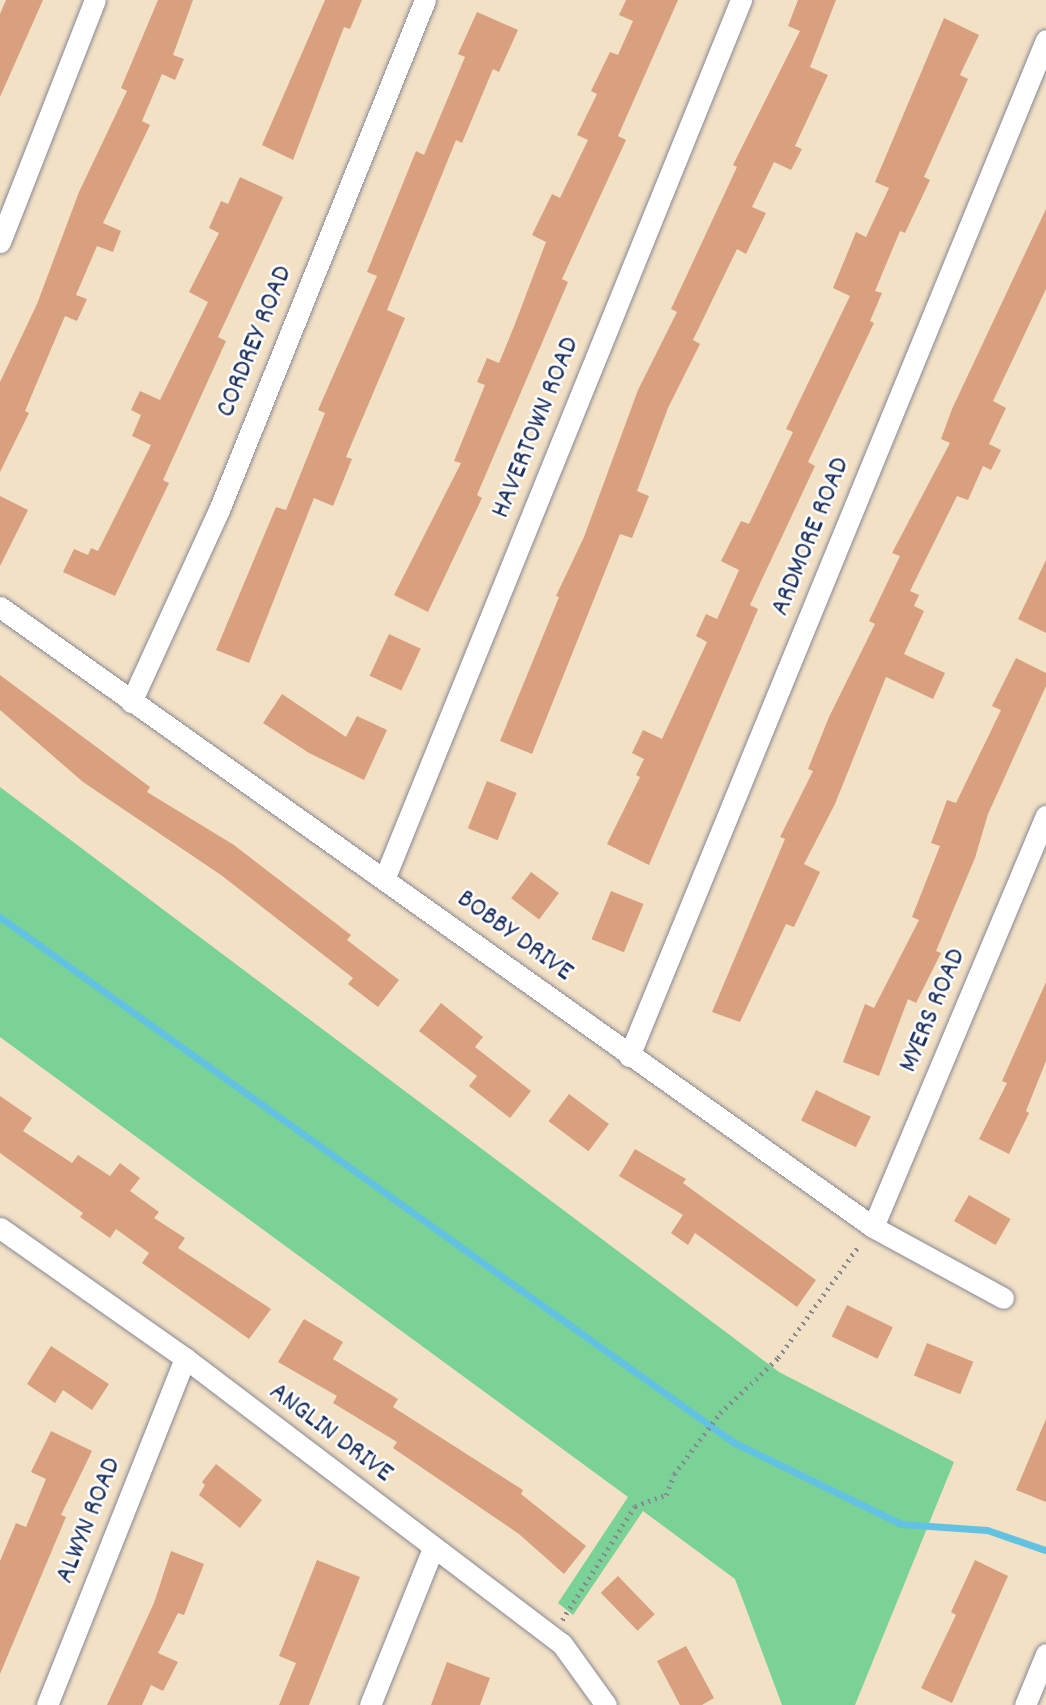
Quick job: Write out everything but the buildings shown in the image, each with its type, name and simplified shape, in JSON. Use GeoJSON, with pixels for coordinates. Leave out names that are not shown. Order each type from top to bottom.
{"type":"FeatureCollection","features":[{"type":"Feature","properties":{"kind":"street"},"geometry":{"type":"LineString","coordinates":[[0,242],[96,0]]}},
{"type":"Feature","properties":{"kind":"street","name":"CORDREY ROAD"},"geometry":{"type":"LineString","coordinates":[[131,702],[219,510],[425,0]]}},
{"type":"Feature","properties":{"kind":"street","name":"HAVERTOWN ROAD"},"geometry":{"type":"LineString","coordinates":[[385,877],[741,0]]}},
{"type":"Feature","properties":{"kind":"street","name":"ARDMORE ROAD"},"geometry":{"type":"LineString","coordinates":[[629,1056],[1046,40]]}},
{"type":"Feature","properties":{"kind":"street","name":"BOBBY DRIVE"},"geometry":{"type":"LineString","coordinates":[[0,607],[131,702],[385,877],[629,1056],[873,1227],[1003,1298]]}},
{"type":"Feature","properties":{"kind":"street","name":"MYERS ROAD"},"geometry":{"type":"LineString","coordinates":[[873,1227],[1046,816]]}},
{"type":"Feature","properties":{"kind":"street","name":"ANGLIN DRIVE"},"geometry":{"type":"LineString","coordinates":[[0,1228],[185,1358],[552,1636],[599,1689],[607,1705]]}},
{"type":"Feature","properties":{"kind":"street","name":"ALWYN ROAD"},"geometry":{"type":"LineString","coordinates":[[47,1705],[185,1358]]}},
{"type":"Feature","properties":{"kind":"street"},"geometry":{"type":"LineString","coordinates":[[370,1705],[433,1548]]}},
{"type":"Feature","properties":{"kind":"street"},"geometry":{"type":"LineString","coordinates":[[1025,1705],[1046,1654]]}},
{"type":"Feature","properties":{"kind":"path"},"geometry":{"type":"LineString","coordinates":[[552,1636],[635,1506],[666,1495],[674,1474],[720,1413],[778,1358],[873,1227]]}},
{"type":"Feature","properties":{"kind":"green space"},"geometry":{"type":"Polygon","coordinates":[[[0,787],[779,1372],[954,1462],[855,1705],[782,1705],[735,1579],[643,1511],[573,1615],[558,1603],[628,1497],[0,1037],[0,787]]]}},
{"type":"Feature","properties":{"kind":"waterway"},"geometry":{"type":"LineString","coordinates":[[0,917],[733,1442],[901,1524],[987,1530],[1045,1550]]}}]}
